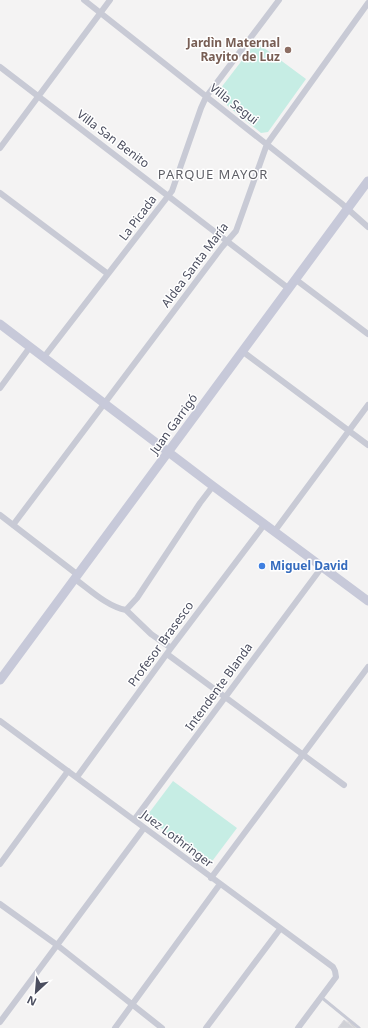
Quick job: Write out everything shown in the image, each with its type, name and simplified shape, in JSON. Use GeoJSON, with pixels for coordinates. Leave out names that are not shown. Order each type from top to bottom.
{"type":"FeatureCollection","features":[{"type":"Feature","properties":{"kind":"street","name":"Villa Segui"},"geometry":{"type":"LineString","coordinates":[[84,0],[267,144],[368,227]]}},
{"type":"Feature","properties":{"kind":"street"},"geometry":{"type":"LineString","coordinates":[[0,148],[110,0]]}},
{"type":"Feature","properties":{"kind":"street","name":"La Picada"},"geometry":{"type":"LineString","coordinates":[[44,357],[169,196],[206,97],[279,0]]}},
{"type":"Feature","properties":{"kind":"street","name":"Aldea Santa María"},"geometry":{"type":"LineString","coordinates":[[13,525],[236,231],[267,144],[368,3]]}},
{"type":"Feature","properties":{"kind":"street","name":"Villa San Benito"},"geometry":{"type":"LineString","coordinates":[[0,67],[288,288]]}},
{"type":"Feature","properties":{"kind":"street","name":"Juan Garrigó"},"geometry":{"type":"LineString","coordinates":[[0,680],[368,181]]}},
{"type":"Feature","properties":{"kind":"street"},"geometry":{"type":"LineString","coordinates":[[0,193],[108,274]]}},
{"type":"Feature","properties":{"kind":"street"},"geometry":{"type":"LineString","coordinates":[[295,279],[368,334]]}},
{"type":"Feature","properties":{"kind":"street"},"geometry":{"type":"LineString","coordinates":[[0,324],[274,532],[368,601]]}},
{"type":"Feature","properties":{"kind":"street"},"geometry":{"type":"LineString","coordinates":[[0,388],[30,347]]}},
{"type":"Feature","properties":{"kind":"street"},"geometry":{"type":"LineString","coordinates":[[242,351],[368,445]]}},
{"type":"Feature","properties":{"kind":"street"},"geometry":{"type":"LineString","coordinates":[[274,532],[368,405]]}},
{"type":"Feature","properties":{"kind":"street"},"geometry":{"type":"LineString","coordinates":[[126,610],[142,592],[200,502],[213,486]]}},
{"type":"Feature","properties":{"kind":"street"},"geometry":{"type":"LineString","coordinates":[[0,515],[111,604],[119,609],[126,610],[151,634],[171,648]]}},
{"type":"Feature","properties":{"kind":"street","name":"Profesor Brasesco"},"geometry":{"type":"LineString","coordinates":[[77,777],[264,524]]}},
{"type":"Feature","properties":{"kind":"street","name":"Intendente Blanda"},"geometry":{"type":"LineString","coordinates":[[134,820],[322,567]]}},
{"type":"Feature","properties":{"kind":"street"},"geometry":{"type":"LineString","coordinates":[[167,654],[344,784]]}},
{"type":"Feature","properties":{"kind":"street"},"geometry":{"type":"LineString","coordinates":[[212,878],[302,754],[368,667]]}},
{"type":"Feature","properties":{"kind":"street","name":"Juez Lothringer"},"geometry":{"type":"LineString","coordinates":[[0,720],[333,968],[336,977],[321,997]]}},
{"type":"Feature","properties":{"kind":"street"},"geometry":{"type":"LineString","coordinates":[[0,864],[68,771]]}},
{"type":"Feature","properties":{"kind":"street"},"geometry":{"type":"LineString","coordinates":[[0,1022],[144,828]]}},
{"type":"Feature","properties":{"kind":"street"},"geometry":{"type":"LineString","coordinates":[[115,1028],[220,884]]}},
{"type":"Feature","properties":{"kind":"street"},"geometry":{"type":"LineString","coordinates":[[0,904],[56,945],[162,1028]]}},
{"type":"Feature","properties":{"kind":"street"},"geometry":{"type":"LineString","coordinates":[[206,1028],[280,929]]}},
{"type":"Feature","properties":{"kind":"street"},"geometry":{"type":"LineString","coordinates":[[298,1028],[321,997]]}},
{"type":"Feature","properties":{"kind":"lane"},"geometry":{"type":"LineString","coordinates":[[321,997],[359,1028]]}},
{"type":"Feature","properties":{"kind":"green space"},"geometry":{"type":"Polygon","coordinates":[[[256,42],[306,79],[268,132],[261,133],[218,98],[217,93],[256,42]]]}},
{"type":"Feature","properties":{"kind":"green space"},"geometry":{"type":"Polygon","coordinates":[[[173,781],[237,828],[210,864],[146,817],[173,781]]]}},
{"type":"Feature","properties":{"kind":"building"},"geometry":{"type":"Polygon","coordinates":[[[344,1020],[354,1028],[338,1028],[344,1020]]]}},
{"type":"Feature","properties":{"kind":"place","name":"Jardìn Maternal Rayito de Luz"},"geometry":{"type":"Point","coordinates":[288,50]}},
{"type":"Feature","properties":{"kind":"place","name":"Miguel David"},"geometry":{"type":"Point","coordinates":[262,566]}},
{"type":"Feature","properties":{"kind":"district","name":"PARQUE MAYOR"},"geometry":{"type":"Point","coordinates":[213,174]}}]}
